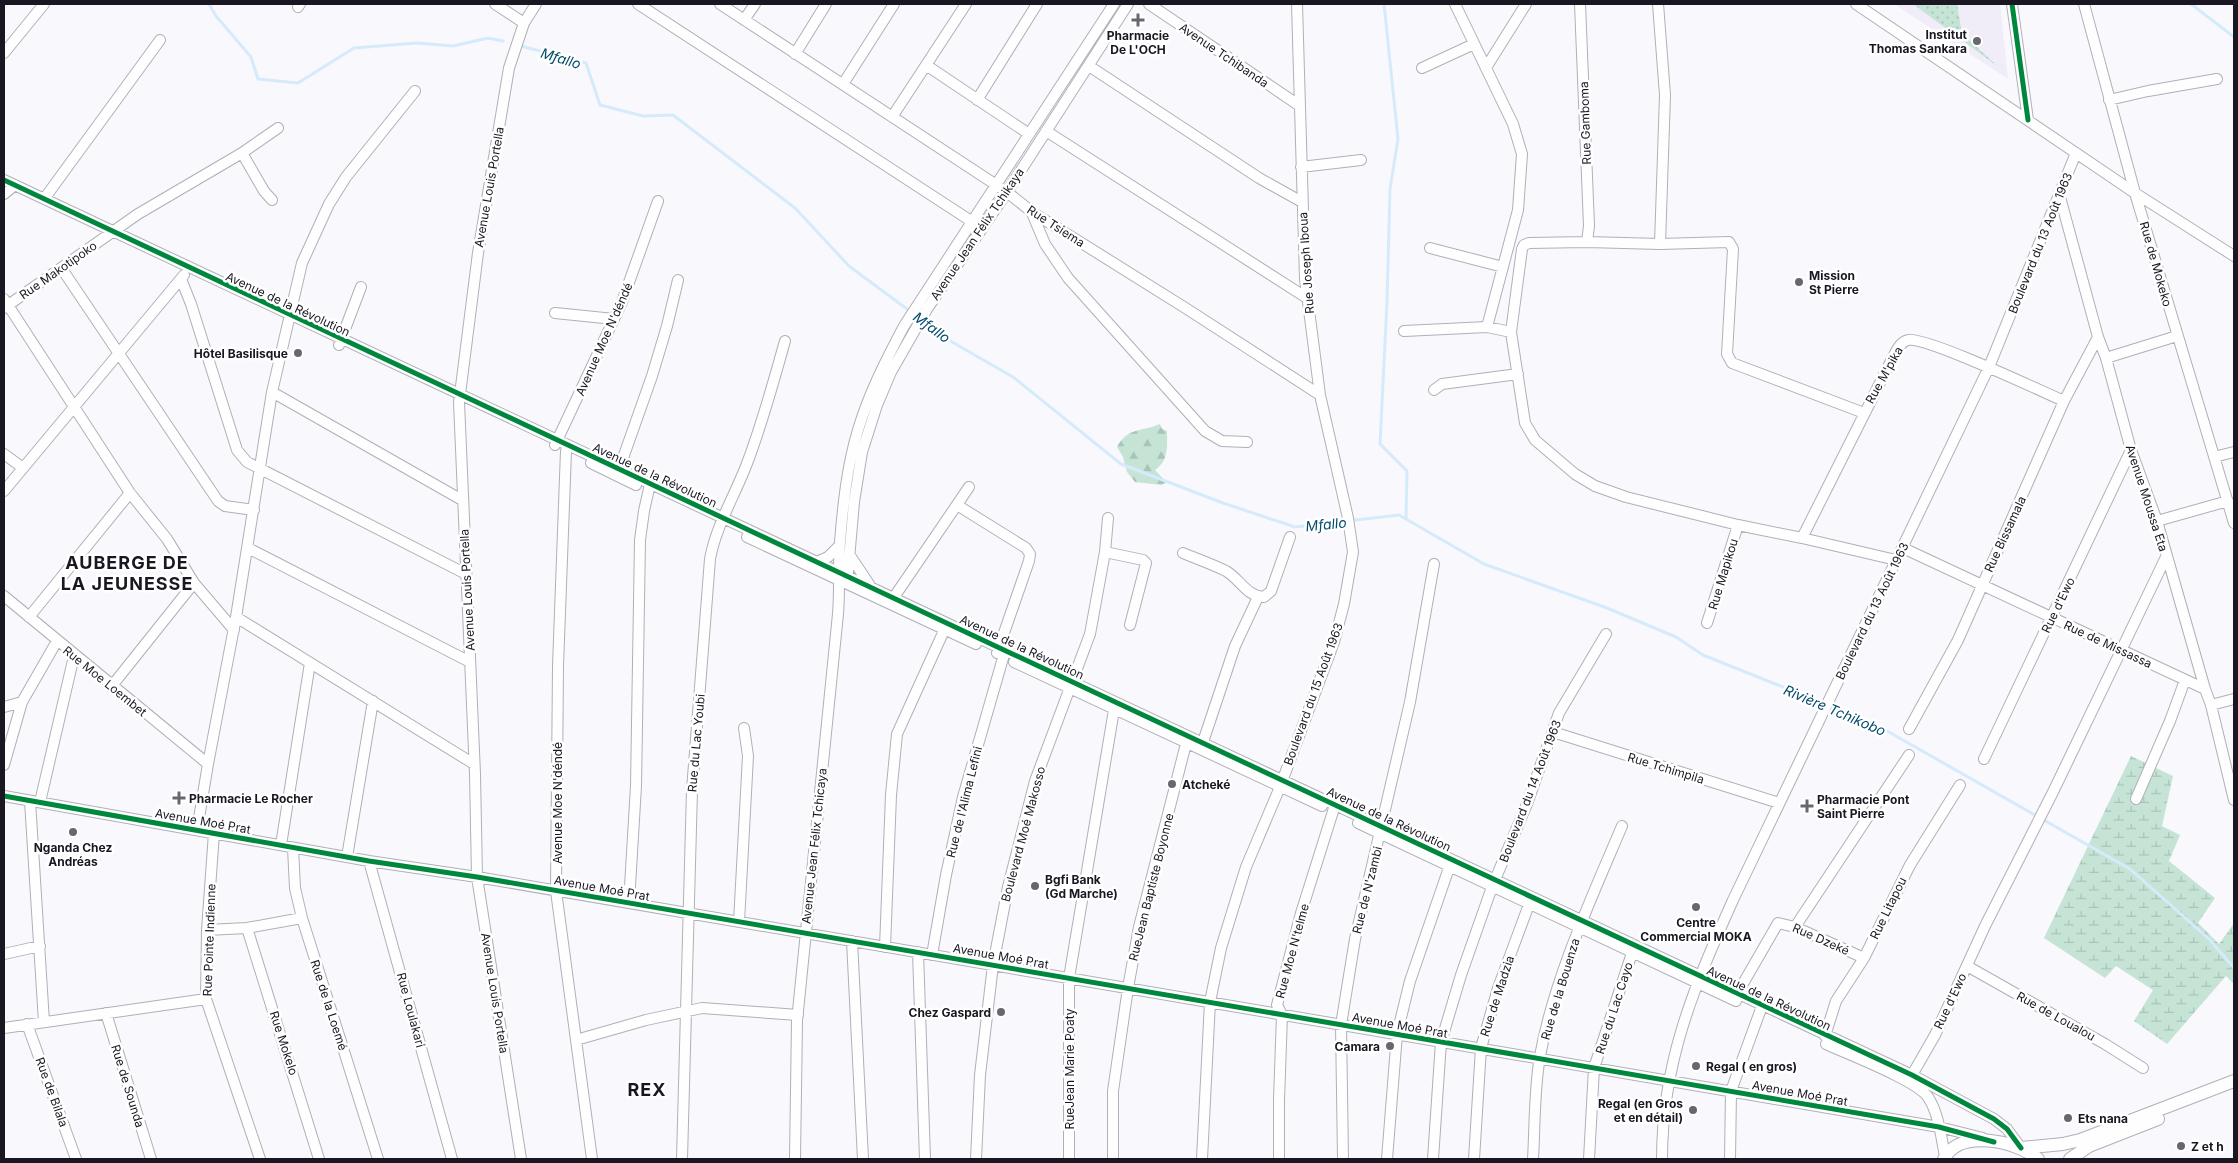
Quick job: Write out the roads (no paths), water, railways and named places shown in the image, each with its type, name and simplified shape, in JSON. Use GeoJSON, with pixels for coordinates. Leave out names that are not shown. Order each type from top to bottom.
{"type":"FeatureCollection","features":[{"type":"Feature","properties":{"kind":"main road"},"geometry":{"type":"LineString","coordinates":[[2070,1159],[2085,1143],[2234,1081]]}},
{"type":"Feature","properties":{"kind":"main road"},"geometry":{"type":"LineString","coordinates":[[1944,1158],[1954,1147],[1964,1142],[1975,1140],[2021,1148],[2085,1143],[2234,1090]]}},
{"type":"Feature","properties":{"kind":"main road"},"geometry":{"type":"LineString","coordinates":[[2021,1148],[2038,1159]]}},
{"type":"Feature","properties":{"kind":"street"},"geometry":{"type":"LineString","coordinates":[[4,53],[44,4]]}},
{"type":"Feature","properties":{"kind":"street"},"geometry":{"type":"LineString","coordinates":[[495,4],[524,23]]}},
{"type":"Feature","properties":{"kind":"street","name":"Avenue Louis Portella"},"geometry":{"type":"LineString","coordinates":[[521,1159],[477,877],[459,398],[478,253],[508,77],[524,23],[536,4]]}},
{"type":"Feature","properties":{"kind":"street"},"geometry":{"type":"LineString","coordinates":[[638,4],[971,222]]}},
{"type":"Feature","properties":{"kind":"street","name":"Rue Tsiema"},"geometry":{"type":"LineString","coordinates":[[720,4],[996,185],[1032,212],[1320,395]]}},
{"type":"Feature","properties":{"kind":"street"},"geometry":{"type":"LineString","coordinates":[[744,20],[755,4]]}},
{"type":"Feature","properties":{"kind":"street"},"geometry":{"type":"LineString","coordinates":[[795,54],[826,4]]}},
{"type":"Feature","properties":{"kind":"street"},"geometry":{"type":"LineString","coordinates":[[843,84],[894,4]]}},
{"type":"Feature","properties":{"kind":"street"},"geometry":{"type":"LineString","coordinates":[[892,117],[966,4]]}},
{"type":"Feature","properties":{"kind":"street"},"geometry":{"type":"LineString","coordinates":[[977,100],[1037,4]]}},
{"type":"Feature","properties":{"kind":"street","name":"Avenue Jean Félix Tchikaya"},"geometry":{"type":"LineString","coordinates":[[843,578],[840,545],[849,467],[858,430],[881,368],[904,326],[1114,4]]}},
{"type":"Feature","properties":{"kind":"street","name":"Avenue Jean Félix Tchikaya"},"geometry":{"type":"LineString","coordinates":[[840,593],[850,555],[859,468],[877,404],[891,372],[927,310],[1128,4]]}},
{"type":"Feature","properties":{"kind":"street","name":"Avenue Tchibanda"},"geometry":{"type":"LineString","coordinates":[[1149,4],[1300,106]]}},
{"type":"Feature","properties":{"kind":"street","name":"Rue Joseph Iboua"},"geometry":{"type":"LineString","coordinates":[[1297,4],[1302,202],[1307,298],[1320,395],[1348,518]]}},
{"type":"Feature","properties":{"kind":"street"},"geometry":{"type":"LineString","coordinates":[[1455,4],[1487,66],[1515,131],[1522,154],[1518,210],[1487,327]]}},
{"type":"Feature","properties":{"kind":"street"},"geometry":{"type":"LineString","coordinates":[[1487,66],[1526,4]]}},
{"type":"Feature","properties":{"kind":"street","name":"Rue Gamboma"},"geometry":{"type":"LineString","coordinates":[[1580,4],[1589,226],[1587,242]]}},
{"type":"Feature","properties":{"kind":"street"},"geometry":{"type":"LineString","coordinates":[[1658,4],[1664,95],[1660,244]]}},
{"type":"Feature","properties":{"kind":"street"},"geometry":{"type":"LineString","coordinates":[[1856,4],[2135,193],[2234,256]]}},
{"type":"Feature","properties":{"kind":"street"},"geometry":{"type":"LineString","coordinates":[[2012,4],[2028,120]]}},
{"type":"Feature","properties":{"kind":"street","name":"Rue de Mokeko"},"geometry":{"type":"LineString","coordinates":[[2084,4],[2108,100],[2234,524]]}},
{"type":"Feature","properties":{"kind":"street"},"geometry":{"type":"LineString","coordinates":[[44,199],[160,40]]}},
{"type":"Feature","properties":{"kind":"street"},"geometry":{"type":"LineString","coordinates":[[1422,68],[1474,44]]}},
{"type":"Feature","properties":{"kind":"street"},"geometry":{"type":"LineString","coordinates":[[926,65],[1029,134]]}},
{"type":"Feature","properties":{"kind":"street"},"geometry":{"type":"LineString","coordinates":[[1089,66],[1259,178],[1302,202]]}},
{"type":"Feature","properties":{"kind":"street"},"geometry":{"type":"LineString","coordinates":[[2108,100],[2216,79]]}},
{"type":"Feature","properties":{"kind":"street"},"geometry":{"type":"LineString","coordinates":[[197,830],[234,630],[272,392],[302,263],[329,204],[346,177],[415,91]]}},
{"type":"Feature","properties":{"kind":"street","name":"Rue Makotipoko"},"geometry":{"type":"LineString","coordinates":[[5,304],[62,269],[166,195],[242,152],[278,128]]}},
{"type":"Feature","properties":{"kind":"street"},"geometry":{"type":"LineString","coordinates":[[1046,130],[1307,298]]}},
{"type":"Feature","properties":{"kind":"street"},"geometry":{"type":"LineString","coordinates":[[242,152],[264,191],[272,200]]}},
{"type":"Feature","properties":{"kind":"street","name":"Boulevard du 13 Août 1963"},"geometry":{"type":"LineString","coordinates":[[1662,1159],[1662,1127],[1668,1080],[1682,1025],[1697,980],[1779,803],[1989,368],[2060,197],[2076,153]]}},
{"type":"Feature","properties":{"kind":"street"},"geometry":{"type":"LineString","coordinates":[[1302,167],[1361,160]]}},
{"type":"Feature","properties":{"kind":"street","name":"Avenue de la Révolution"},"geometry":{"type":"LineString","coordinates":[[4,180],[8,189],[109,234]]}},
{"type":"Feature","properties":{"kind":"street","name":"Avenue de la Révolution"},"geometry":{"type":"LineString","coordinates":[[8,189],[44,199],[185,273],[567,448],[1531,900],[1906,1081],[1927,1096],[1938,1127],[1944,1158]]}},
{"type":"Feature","properties":{"kind":"street","name":"Avenue Moussa Eta"},"geometry":{"type":"LineString","coordinates":[[2060,197],[2098,338],[2106,358],[2131,450],[2157,521],[2204,689],[2211,705],[2234,800]]}},
{"type":"Feature","properties":{"kind":"street","name":"Avenue Moe N'déndé"},"geometry":{"type":"LineString","coordinates":[[556,443],[614,320],[658,201]]}},
{"type":"Feature","properties":{"kind":"street"},"geometry":{"type":"LineString","coordinates":[[1032,212],[1045,244],[1068,278],[1205,431],[1222,441],[1247,442]]}},
{"type":"Feature","properties":{"kind":"street"},"geometry":{"type":"LineString","coordinates":[[1864,413],[1732,363],[1727,354],[1733,249],[1729,242],[1660,244],[1587,242],[1524,245],[1520,256],[1511,332],[1525,423],[1536,440],[1575,474],[1595,486],[1626,497],[1738,525],[1896,560]]}},
{"type":"Feature","properties":{"kind":"street"},"geometry":{"type":"LineString","coordinates":[[1430,248],[1503,268]]}},
{"type":"Feature","properties":{"kind":"street"},"geometry":{"type":"LineString","coordinates":[[62,269],[218,501],[225,506],[254,510]]}},
{"type":"Feature","properties":{"kind":"street"},"geometry":{"type":"LineString","coordinates":[[4,491],[185,273]]}},
{"type":"Feature","properties":{"kind":"street"},"geometry":{"type":"LineString","coordinates":[[185,273],[191,304],[237,450],[247,462],[466,574]]}},
{"type":"Feature","properties":{"kind":"street"},"geometry":{"type":"LineString","coordinates":[[618,472],[652,376],[678,280]]}},
{"type":"Feature","properties":{"kind":"street"},"geometry":{"type":"LineString","coordinates":[[340,343],[360,288]]}},
{"type":"Feature","properties":{"kind":"street"},"geometry":{"type":"LineString","coordinates":[[5,304],[130,493],[167,539],[194,583],[234,630]]}},
{"type":"Feature","properties":{"kind":"street"},"geometry":{"type":"LineString","coordinates":[[555,313],[614,320]]}},
{"type":"Feature","properties":{"kind":"street"},"geometry":{"type":"LineString","coordinates":[[1404,331],[1487,327],[1511,332]]}},
{"type":"Feature","properties":{"kind":"street"},"geometry":{"type":"LineString","coordinates":[[2106,358],[2177,336]]}},
{"type":"Feature","properties":{"kind":"street","name":"Rue Bissamala"},"geometry":{"type":"LineString","coordinates":[[1909,729],[1958,640],[2064,401],[2098,338]]}},
{"type":"Feature","properties":{"kind":"street","name":"Rue M'pika"},"geometry":{"type":"LineString","coordinates":[[1802,538],[1893,356],[1902,342],[1910,339],[1934,345],[2064,401]]}},
{"type":"Feature","properties":{"kind":"street","name":"Rue du Lac Youbi"},"geometry":{"type":"LineString","coordinates":[[682,1159],[692,790],[710,559],[713,542],[759,431],[786,341]]}},
{"type":"Feature","properties":{"kind":"street"},"geometry":{"type":"LineString","coordinates":[[1434,390],[1442,384],[1518,374]]}},
{"type":"Feature","properties":{"kind":"street"},"geometry":{"type":"LineString","coordinates":[[272,392],[462,500]]}},
{"type":"Feature","properties":{"kind":"street","name":"Avenue Moe N'déndé"},"geometry":{"type":"LineString","coordinates":[[567,448],[558,666],[556,891],[592,1159]]}},
{"type":"Feature","properties":{"kind":"street","name":"Rue d'Ewo"},"geometry":{"type":"LineString","coordinates":[[1984,759],[2131,450]]}},
{"type":"Feature","properties":{"kind":"street"},"geometry":{"type":"LineString","coordinates":[[2214,456],[2234,452]]}},
{"type":"Feature","properties":{"kind":"street"},"geometry":{"type":"LineString","coordinates":[[4,454],[22,468]]}},
{"type":"Feature","properties":{"kind":"street"},"geometry":{"type":"LineString","coordinates":[[629,903],[636,786],[638,579],[641,527],[649,487]]}},
{"type":"Feature","properties":{"kind":"street"},"geometry":{"type":"LineString","coordinates":[[892,600],[969,487]]}},
{"type":"Feature","properties":{"kind":"street"},"geometry":{"type":"LineString","coordinates":[[29,617],[130,493]]}},
{"type":"Feature","properties":{"kind":"street"},"geometry":{"type":"LineString","coordinates":[[2157,521],[2228,501]]}},
{"type":"Feature","properties":{"kind":"street","name":"Rue de l'Alima Lefini"},"geometry":{"type":"LineString","coordinates":[[932,955],[946,875],[963,796],[1001,652],[1030,554],[1026,548],[957,505]]}},
{"type":"Feature","properties":{"kind":"street","name":"Boulevard Moé Makosso"},"geometry":{"type":"LineString","coordinates":[[976,1159],[980,1075],[994,965],[1008,887],[1035,782],[1069,684],[1090,634],[1105,552],[1108,518]]}},
{"type":"Feature","properties":{"kind":"street","name":"Boulevard du 15 Août 1963"},"geometry":{"type":"LineString","coordinates":[[1202,1159],[1210,1002],[1221,948],[1246,867],[1281,783],[1340,620],[1353,552],[1348,518]]}},
{"type":"Feature","properties":{"kind":"street","name":"Avenue de la Révolution"},"geometry":{"type":"LineString","coordinates":[[722,521],[816,562],[843,578],[871,587],[892,600]]}},
{"type":"Feature","properties":{"kind":"street","name":"Rue Mapikou"},"geometry":{"type":"LineString","coordinates":[[1707,623],[1738,525]]}},
{"type":"Feature","properties":{"kind":"street"},"geometry":{"type":"LineString","coordinates":[[1183,552],[1227,572],[1239,585],[1258,597],[1264,597],[1271,591],[1290,537]]}},
{"type":"Feature","properties":{"kind":"street"},"geometry":{"type":"LineString","coordinates":[[816,562],[828,557],[840,545]]}},
{"type":"Feature","properties":{"kind":"street"},"geometry":{"type":"LineString","coordinates":[[248,548],[470,662]]}},
{"type":"Feature","properties":{"kind":"street","name":"Rue de Missassa"},"geometry":{"type":"LineString","coordinates":[[1903,548],[2204,689]]}},
{"type":"Feature","properties":{"kind":"street"},"geometry":{"type":"LineString","coordinates":[[1105,552],[1143,560],[1146,563],[1130,625]]}},
{"type":"Feature","properties":{"kind":"street"},"geometry":{"type":"LineString","coordinates":[[850,555],[871,587]]}},
{"type":"Feature","properties":{"kind":"street","name":"Rue d'Ewo"},"geometry":{"type":"LineString","coordinates":[[1912,1076],[2053,792],[2166,557]]}},
{"type":"Feature","properties":{"kind":"street","name":"Rue de N'zambi"},"geometry":{"type":"LineString","coordinates":[[1343,1159],[1341,1025],[1355,939],[1410,702],[1434,564]]}},
{"type":"Feature","properties":{"kind":"street"},"geometry":{"type":"LineString","coordinates":[[112,687],[194,583]]}},
{"type":"Feature","properties":{"kind":"street","name":"Avenue Jean Félix Tchicaya"},"geometry":{"type":"LineString","coordinates":[[795,1159],[798,1014],[840,593]]}},
{"type":"Feature","properties":{"kind":"street","name":"Rue Moe Loembet"},"geometry":{"type":"LineString","coordinates":[[4,596],[74,656],[208,764]]}},
{"type":"Feature","properties":{"kind":"street"},"geometry":{"type":"LineString","coordinates":[[1204,742],[1235,646],[1258,597]]}},
{"type":"Feature","properties":{"kind":"street"},"geometry":{"type":"LineString","coordinates":[[236,617],[474,764]]}},
{"type":"Feature","properties":{"kind":"street"},"geometry":{"type":"LineString","coordinates":[[885,947],[891,796],[897,734],[946,627]]}},
{"type":"Feature","properties":{"kind":"street","name":"Boulevard du 14 Août 1963"},"geometry":{"type":"LineString","coordinates":[[1434,1159],[1441,1042],[1460,975],[1494,884],[1527,804],[1559,712],[1606,634]]}},
{"type":"Feature","properties":{"kind":"street"},"geometry":{"type":"LineString","coordinates":[[4,765],[22,702],[57,641]]}},
{"type":"Feature","properties":{"kind":"street"},"geometry":{"type":"LineString","coordinates":[[44,1022],[35,802],[74,656]]}},
{"type":"Feature","properties":{"kind":"street"},"geometry":{"type":"LineString","coordinates":[[281,845],[310,662]]}},
{"type":"Feature","properties":{"kind":"street"},"geometry":{"type":"LineString","coordinates":[[2136,799],[2170,721],[2185,680]]}},
{"type":"Feature","properties":{"kind":"street"},"geometry":{"type":"LineString","coordinates":[[2211,705],[2234,699]]}},
{"type":"Feature","properties":{"kind":"street"},"geometry":{"type":"LineString","coordinates":[[347,857],[372,701]]}},
{"type":"Feature","properties":{"kind":"street"},"geometry":{"type":"LineString","coordinates":[[4,707],[22,702]]}},
{"type":"Feature","properties":{"kind":"street","name":"RueJean Marie Poaty"},"geometry":{"type":"LineString","coordinates":[[1069,1159],[1070,978],[1115,705]]}},
{"type":"Feature","properties":{"kind":"street"},"geometry":{"type":"LineString","coordinates":[[739,922],[748,756],[744,728]]}},
{"type":"Feature","properties":{"kind":"street","name":"Rue Tchimpila"},"geometry":{"type":"LineString","coordinates":[[1552,732],[1779,803]]}},
{"type":"Feature","properties":{"kind":"street","name":"Avenue de la Révolution"},"geometry":{"type":"LineString","coordinates":[[1187,739],[1204,742],[1281,783]]}},
{"type":"Feature","properties":{"kind":"street","name":"RueJean Baptiste Boyonne"},"geometry":{"type":"LineString","coordinates":[[1113,1159],[1114,1091],[1128,988],[1139,927],[1187,739]]}},
{"type":"Feature","properties":{"kind":"street"},"geometry":{"type":"LineString","coordinates":[[1795,927],[1909,755]]}},
{"type":"Feature","properties":{"kind":"street","name":"Rue Litapou"},"geometry":{"type":"LineString","coordinates":[[1825,1036],[1836,1001],[1864,958],[1910,865],[1960,785]]}},
{"type":"Feature","properties":{"kind":"street","name":"Avenue Moé Prat"},"geometry":{"type":"LineString","coordinates":[[4,796],[293,848],[477,877],[1668,1080],[1938,1127],[1994,1142]]}},
{"type":"Feature","properties":{"kind":"street","name":"Rue Moe N'telme"},"geometry":{"type":"LineString","coordinates":[[1279,1159],[1282,1014],[1277,1005],[1301,913],[1334,808]]}},
{"type":"Feature","properties":{"kind":"street","name":"Rue de la Bouenza"},"geometry":{"type":"LineString","coordinates":[[1533,1159],[1540,1059],[1546,1029],[1580,924],[1622,826]]}},
{"type":"Feature","properties":{"kind":"street","name":"Rue Pointe Indienne"},"geometry":{"type":"LineString","coordinates":[[214,833],[207,930],[206,999],[260,1159]]}},
{"type":"Feature","properties":{"kind":"street","name":"Rue de la Loemé"},"geometry":{"type":"LineString","coordinates":[[293,848],[295,888],[302,918],[378,1159]]}},
{"type":"Feature","properties":{"kind":"street","name":"Rue Loulakari"},"geometry":{"type":"LineString","coordinates":[[370,861],[452,1159]]}},
{"type":"Feature","properties":{"kind":"street"},"geometry":{"type":"LineString","coordinates":[[1387,1159],[1397,1034],[1410,981],[1451,863]]}},
{"type":"Feature","properties":{"kind":"street","name":"Rue de Madzia"},"geometry":{"type":"LineString","coordinates":[[1474,1159],[1481,1048],[1498,988],[1531,900]]}},
{"type":"Feature","properties":{"kind":"street"},"geometry":{"type":"LineString","coordinates":[[207,930],[247,928],[302,918]]}},
{"type":"Feature","properties":{"kind":"street","name":"Rue Dzeké"},"geometry":{"type":"LineString","coordinates":[[1737,994],[1778,922],[1795,927],[1864,958]]}},
{"type":"Feature","properties":{"kind":"street","name":"Rue Mokelo"},"geometry":{"type":"LineString","coordinates":[[247,928],[319,1159]]}},
{"type":"Feature","properties":{"kind":"street"},"geometry":{"type":"LineString","coordinates":[[852,941],[862,1159]]}},
{"type":"Feature","properties":{"kind":"street"},"geometry":{"type":"LineString","coordinates":[[4,954],[40,946]]}},
{"type":"Feature","properties":{"kind":"street","name":"Rue du Lac Cayo"},"geometry":{"type":"LineString","coordinates":[[1589,1159],[1594,1068],[1633,949]]}},
{"type":"Feature","properties":{"kind":"street"},"geometry":{"type":"LineString","coordinates":[[918,952],[925,1159]]}},
{"type":"Feature","properties":{"kind":"street","name":"Rue de Loualou"},"geometry":{"type":"LineString","coordinates":[[1967,966],[2105,1044],[2143,1068]]}},
{"type":"Feature","properties":{"kind":"street","name":"Avenue de la Révolution"},"geometry":{"type":"LineString","coordinates":[[1697,980],[1737,994],[1760,1009],[1825,1036],[1912,1076],[1994,1119],[2007,1129],[2021,1148]]}},
{"type":"Feature","properties":{"kind":"street"},"geometry":{"type":"LineString","coordinates":[[4,1028],[206,999]]}},
{"type":"Feature","properties":{"kind":"street"},"geometry":{"type":"LineString","coordinates":[[576,1040],[646,1020],[702,1008],[798,1014]]}},
{"type":"Feature","properties":{"kind":"street"},"geometry":{"type":"LineString","coordinates":[[1730,1159],[1731,1091],[1760,1009]]}},
{"type":"Feature","properties":{"kind":"street","name":"Rue de Sounda"},"geometry":{"type":"LineString","coordinates":[[106,1013],[151,1159]]}},
{"type":"Feature","properties":{"kind":"street","name":"Rue de Bilala"},"geometry":{"type":"LineString","coordinates":[[27,1024],[76,1159]]}},
{"type":"Feature","properties":{"kind":"waterway","name":"Mfallo"},"geometry":{"type":"LineString","coordinates":[[209,4],[216,16],[251,57],[258,79],[298,83],[354,48],[417,43],[453,46],[488,38],[503,41]]}},
{"type":"Feature","properties":{"kind":"waterway"},"geometry":{"type":"LineString","coordinates":[[1384,4],[1398,139],[1390,189],[1380,444],[1407,471],[1406,519]]}},
{"type":"Feature","properties":{"kind":"waterway"},"geometry":{"type":"LineString","coordinates":[[2191,4],[2234,37]]}},
{"type":"Feature","properties":{"kind":"waterway","name":"Mfallo"},"geometry":{"type":"LineString","coordinates":[[521,46],[586,63],[600,105],[643,116],[673,115],[795,208],[849,266],[911,312]]}},
{"type":"Feature","properties":{"kind":"waterway","name":"Rivière Tchikobo"},"geometry":{"type":"LineString","coordinates":[[922,320],[952,342],[1013,377],[1121,464],[1223,503],[1295,527],[1399,515],[1484,564],[1607,608],[1676,637],[1703,655],[1873,723],[2130,869],[2210,940],[2234,968]]}},
{"type":"Feature","properties":{"kind":"place","name":"Pharmacie De L'OCH"},"geometry":{"type":"Point","coordinates":[1138,20]}},
{"type":"Feature","properties":{"kind":"place","name":"Institut Thomas Sankara"},"geometry":{"type":"Point","coordinates":[1977,41]}},
{"type":"Feature","properties":{"kind":"place","name":"Mission St Pierre"},"geometry":{"type":"Point","coordinates":[1799,282]}},
{"type":"Feature","properties":{"kind":"place","name":"Hôtel Basilisque"},"geometry":{"type":"Point","coordinates":[298,353]}},
{"type":"Feature","properties":{"kind":"place","name":"Atcheké"},"geometry":{"type":"Point","coordinates":[1172,784]}},
{"type":"Feature","properties":{"kind":"place","name":"Pharmacie Le Rocher"},"geometry":{"type":"Point","coordinates":[179,798]}},
{"type":"Feature","properties":{"kind":"place","name":"Pharmacie Pont Saint Pierre"},"geometry":{"type":"Point","coordinates":[1807,806]}},
{"type":"Feature","properties":{"kind":"place","name":"Nganda Chez Andréas"},"geometry":{"type":"Point","coordinates":[73,832]}},
{"type":"Feature","properties":{"kind":"place","name":"Bgfi Bank (Gd Marche)"},"geometry":{"type":"Point","coordinates":[1035,886]}},
{"type":"Feature","properties":{"kind":"place","name":"Centre Commercial MOKA"},"geometry":{"type":"Point","coordinates":[1696,907]}},
{"type":"Feature","properties":{"kind":"place","name":"Chez Gaspard"},"geometry":{"type":"Point","coordinates":[1001,1012]}},
{"type":"Feature","properties":{"kind":"place","name":"Camara"},"geometry":{"type":"Point","coordinates":[1390,1046]}},
{"type":"Feature","properties":{"kind":"place","name":"Regal ( en gros)"},"geometry":{"type":"Point","coordinates":[1696,1066]}},
{"type":"Feature","properties":{"kind":"place","name":"Regal (en Gros et en détail)"},"geometry":{"type":"Point","coordinates":[1693,1110]}},
{"type":"Feature","properties":{"kind":"place","name":"Ets nana"},"geometry":{"type":"Point","coordinates":[2068,1118]}},
{"type":"Feature","properties":{"kind":"place","name":"Z et h"},"geometry":{"type":"Point","coordinates":[2181,1146]}},
{"type":"Feature","properties":{"kind":"district","name":"AUBERGE DE LA JEUNESSE"},"geometry":{"type":"Point","coordinates":[127,572]}},
{"type":"Feature","properties":{"kind":"district","name":"REX"},"geometry":{"type":"Point","coordinates":[647,1089]}}]}
